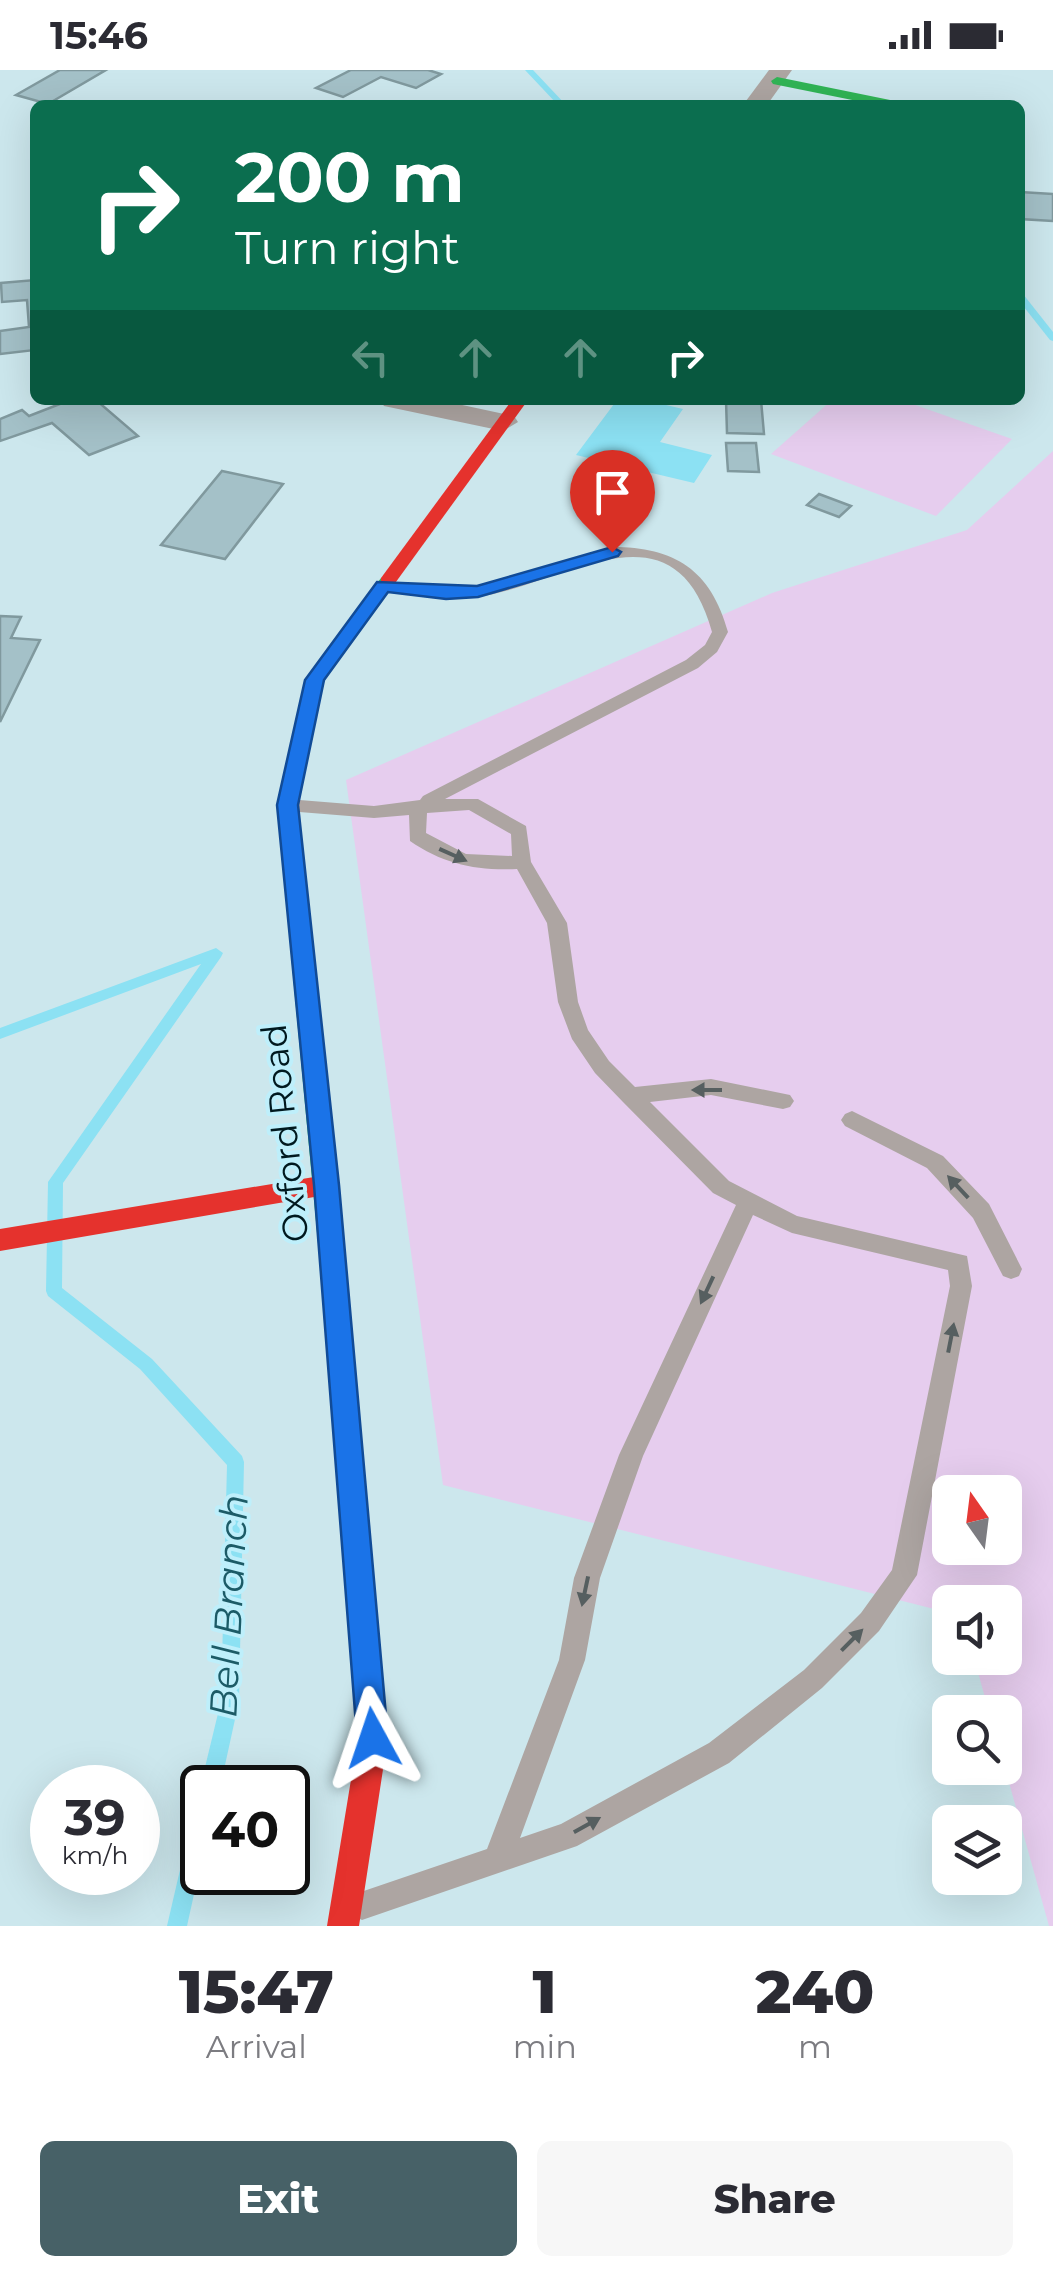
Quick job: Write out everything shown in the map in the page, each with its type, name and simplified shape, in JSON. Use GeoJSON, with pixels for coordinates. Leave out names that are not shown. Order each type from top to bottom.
{"type":"FeatureCollection","features":[{"type":"Feature","properties":{"kind":"street"},"geometry":{"type":"LineString","coordinates":[[760,100],[779,75],[876,100]]}},
{"type":"Feature","properties":{"kind":"street"},"geometry":{"type":"LineString","coordinates":[[448,405],[511,411]]}},
{"type":"Feature","properties":{"kind":"street","name":"Oxford Road"},"geometry":{"type":"LineString","coordinates":[[344,1918],[373,1738],[326,1185],[287,805],[315,680],[511,411]]}},
{"type":"Feature","properties":{"kind":"street"},"geometry":{"type":"LineString","coordinates":[[0,1240],[326,1185]]}},
{"type":"Feature","properties":{"kind":"lane"},"geometry":{"type":"LineString","coordinates":[[383,586],[446,594],[478,592],[612,552],[635,550],[663,556],[693,577],[715,606],[720,632],[711,648],[692,664],[418,806]]}},
{"type":"Feature","properties":{"kind":"lane"},"geometry":{"type":"LineString","coordinates":[[287,805],[374,812],[472,803],[520,831],[522,862],[557,923],[568,1002],[579,1033],[630,1096],[720,1187],[792,1224],[959,1263],[961,1286],[904,1575],[870,1622],[812,1680],[719,1752],[567,1836],[344,1918]]}},
{"type":"Feature","properties":{"kind":"lane"},"geometry":{"type":"LineString","coordinates":[[418,806],[417,836],[425,843],[474,865],[522,862]]}},
{"type":"Feature","properties":{"kind":"lane"},"geometry":{"type":"LineString","coordinates":[[630,1096],[711,1088],[782,1101]]}},
{"type":"Feature","properties":{"kind":"lane"},"geometry":{"type":"LineString","coordinates":[[852,1120],[935,1162],[980,1211],[1011,1268]]}},
{"type":"Feature","properties":{"kind":"lane"},"geometry":{"type":"LineString","coordinates":[[496,1860],[572,1660],[587,1578],[631,1455],[748,1202]]}},
{"type":"Feature","properties":{"kind":"shaded area"},"geometry":{"type":"Polygon","coordinates":[[[826,405],[915,405],[1012,439],[936,516],[771,454],[826,405]]]}},
{"type":"Feature","properties":{"kind":"shaded area"},"geometry":{"type":"Polygon","coordinates":[[[1053,451],[1053,1926],[1049,1926],[1022,1829],[1022,1805],[1015,1805],[1010,1785],[1022,1785],[1022,1695],[984,1695],[979,1675],[1022,1675],[1022,1585],[932,1585],[932,1608],[443,1485],[346,780],[772,593],[967,530],[1053,451]]]}},
{"type":"Feature","properties":{"kind":"water"},"geometry":{"type":"Polygon","coordinates":[[[613,405],[666,405],[683,409],[660,442],[712,455],[694,483],[576,455],[613,405]]]}},
{"type":"Feature","properties":{"kind":"building"},"geometry":{"type":"Polygon","coordinates":[[[60,70],[106,70],[55,100],[16,95],[60,70]]]}},
{"type":"Feature","properties":{"kind":"building"},"geometry":{"type":"Polygon","coordinates":[[[351,70],[428,70],[441,74],[416,88],[381,77],[343,97],[316,88],[351,70]]]}},
{"type":"Feature","properties":{"kind":"building"},"geometry":{"type":"Polygon","coordinates":[[[1025,192],[1053,194],[1053,221],[1025,219],[1025,192]]]}},
{"type":"Feature","properties":{"kind":"building"},"geometry":{"type":"Polygon","coordinates":[[[30,280],[30,351],[0,354],[0,331],[29,327],[27,300],[2,302],[1,283],[30,280]]]}},
{"type":"Feature","properties":{"kind":"building"},"geometry":{"type":"Polygon","coordinates":[[[57,405],[102,405],[138,436],[89,455],[52,423],[0,441],[0,419],[22,410],[29,416],[57,405]]]}},
{"type":"Feature","properties":{"kind":"building"},"geometry":{"type":"Polygon","coordinates":[[[726,405],[761,405],[764,434],[727,433],[726,405]]]}},
{"type":"Feature","properties":{"kind":"building"},"geometry":{"type":"Polygon","coordinates":[[[726,443],[756,443],[759,472],[728,471],[726,443]]]}},
{"type":"Feature","properties":{"kind":"building"},"geometry":{"type":"Polygon","coordinates":[[[222,471],[283,484],[225,559],[161,545],[222,471]]]}},
{"type":"Feature","properties":{"kind":"building"},"geometry":{"type":"Polygon","coordinates":[[[819,494],[851,506],[839,517],[807,505],[819,494]]]}},
{"type":"Feature","properties":{"kind":"building"},"geometry":{"type":"Polygon","coordinates":[[[0,616],[21,617],[11,638],[40,640],[0,722],[0,616]]]}},
{"type":"Feature","properties":{"kind":"waterway"},"geometry":{"type":"LineString","coordinates":[[529,70],[557,100]]}},
{"type":"Feature","properties":{"kind":"waterway"},"geometry":{"type":"LineString","coordinates":[[1025,302],[1053,338]]}},
{"type":"Feature","properties":{"kind":"waterway"},"geometry":{"type":"LineString","coordinates":[[0,1034],[215,953]]}},
{"type":"Feature","properties":{"kind":"waterway","name":"Bell Branch"},"geometry":{"type":"LineString","coordinates":[[215,1765],[230,1701],[236,1462],[146,1364],[54,1291],[56,1182],[216,953]]}},
{"type":"Feature","properties":{"kind":"waterway","name":"Bell Branch"},"geometry":{"type":"LineString","coordinates":[[177,1926],[184,1895]]}},
{"type":"Feature","properties":{"kind":"traffic: fast"},"geometry":{"type":"LineString","coordinates":[[777,81],[870,100]]}},
{"type":"Feature","properties":{"kind":"traffic: fast"},"geometry":{"type":"LineString","coordinates":[[335,1286],[287,805],[315,680],[387,582]]}},
{"type":"Feature","properties":{"kind":"traffic: jam"},"geometry":{"type":"LineString","coordinates":[[387,582],[516,405]]}},
{"type":"Feature","properties":{"kind":"traffic: jam"},"geometry":{"type":"LineString","coordinates":[[0,1240],[326,1185]]}},
{"type":"Feature","properties":{"kind":"traffic: jam"},"geometry":{"type":"LineString","coordinates":[[335,1286],[373,1737],[343,1926]]}},
{"type":"Feature","properties":{"kind":"route"},"geometry":{"type":"LineString","coordinates":[[373,1738],[326,1185],[287,805],[315,680],[383,586],[446,594],[478,592],[612,552]]}}]}
